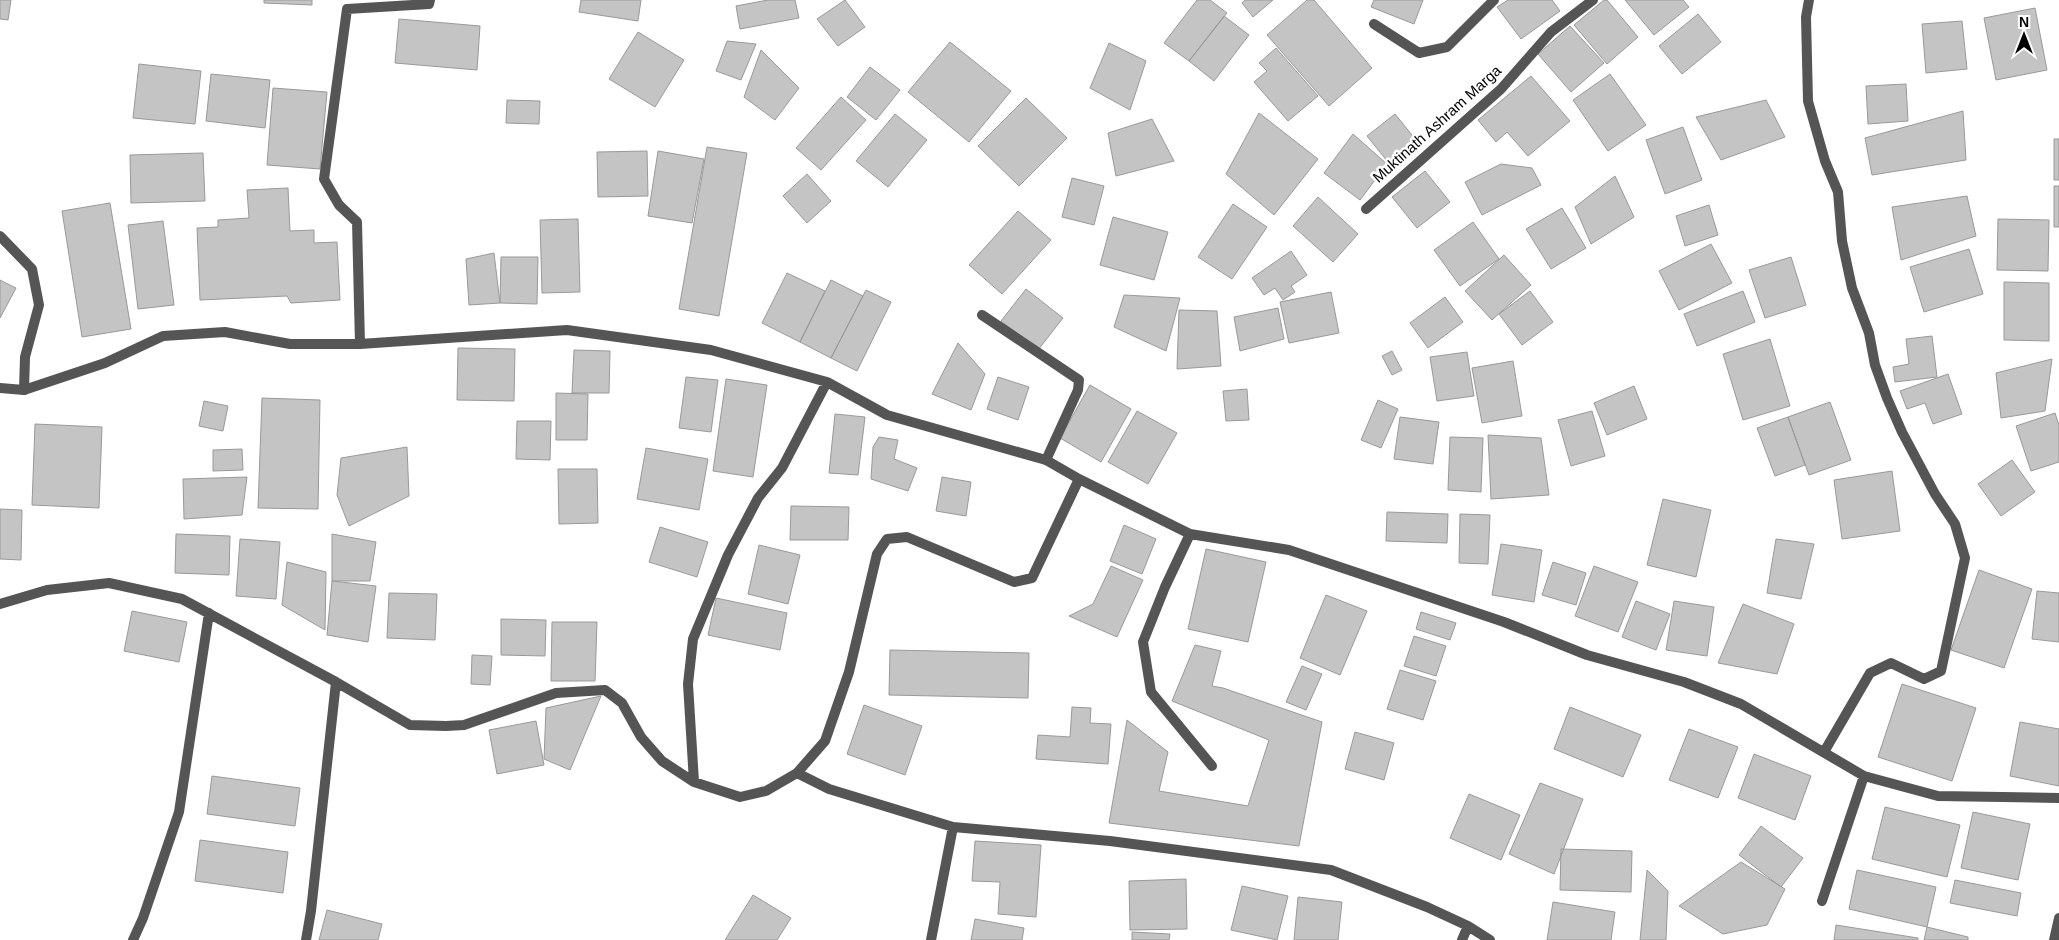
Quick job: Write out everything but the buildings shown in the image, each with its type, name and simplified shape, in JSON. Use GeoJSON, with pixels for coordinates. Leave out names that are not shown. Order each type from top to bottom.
{"type":"FeatureCollection","features":[{"type":"Feature","properties":{"kind":"street"},"geometry":{"type":"LineString","coordinates":[[360,344],[357,222],[339,205],[324,179],[347,5],[429,4],[430,0]]}},
{"type":"Feature","properties":{"kind":"street"},"geometry":{"type":"LineString","coordinates":[[1374,24],[1419,53],[1447,47],[1494,0]]}},
{"type":"Feature","properties":{"kind":"street","name":"Muktinath Ashram Marga"},"geometry":{"type":"LineString","coordinates":[[1366,209],[1501,89],[1551,32],[1593,0]]}},
{"type":"Feature","properties":{"kind":"street"},"geometry":{"type":"LineString","coordinates":[[1809,0],[1806,17],[1808,101],[1825,162],[1838,192],[1842,241],[1852,288],[1869,333],[1875,365],[1887,398],[1902,432],[1935,494],[1955,524],[1965,558],[1941,671],[1924,679],[1891,663],[1870,673],[1824,752]]}},
{"type":"Feature","properties":{"kind":"street"},"geometry":{"type":"LineString","coordinates":[[0,236],[32,269],[39,305],[25,357],[24,390]]}},
{"type":"Feature","properties":{"kind":"street"},"geometry":{"type":"LineString","coordinates":[[982,315],[1079,380],[1078,390],[1046,460]]}},
{"type":"Feature","properties":{"kind":"street"},"geometry":{"type":"LineString","coordinates":[[0,388],[24,390],[105,363],[163,336],[225,332],[290,344],[360,344],[568,330],[711,350],[827,382],[887,415],[1046,460],[1079,479],[1190,534],[1289,550],[1504,622],[1587,655],[1684,682],[1741,704],[1864,776],[1938,796],[2059,798]]}},
{"type":"Feature","properties":{"kind":"street"},"geometry":{"type":"LineString","coordinates":[[694,782],[688,684],[693,639],[728,555],[758,498],[782,468],[827,382]]}},
{"type":"Feature","properties":{"kind":"street"},"geometry":{"type":"LineString","coordinates":[[0,604],[47,590],[109,583],[182,599],[336,682],[410,725],[464,725],[556,693],[605,690],[622,703],[641,737],[662,761],[694,782],[740,797],[766,791],[797,774],[825,741],[849,672],[878,554],[887,539],[908,537],[1014,582],[1032,578],[1079,479]]}},
{"type":"Feature","properties":{"kind":"street"},"geometry":{"type":"LineString","coordinates":[[1190,534],[1165,587],[1143,642],[1151,692],[1212,766]]}},
{"type":"Feature","properties":{"kind":"street"},"geometry":{"type":"LineString","coordinates":[[133,940],[143,918],[179,812],[209,613]]}},
{"type":"Feature","properties":{"kind":"street"},"geometry":{"type":"LineString","coordinates":[[306,940],[311,911],[336,682]]}},
{"type":"Feature","properties":{"kind":"street"},"geometry":{"type":"LineString","coordinates":[[797,774],[829,789],[953,827],[1110,842],[1331,870],[1427,907],[1468,926],[1490,940]]}},
{"type":"Feature","properties":{"kind":"street"},"geometry":{"type":"LineString","coordinates":[[1822,901],[1864,776]]}},
{"type":"Feature","properties":{"kind":"street"},"geometry":{"type":"LineString","coordinates":[[931,940],[953,827]]}},
{"type":"Feature","properties":{"kind":"street"},"geometry":{"type":"LineString","coordinates":[[2054,940],[2059,918]]}},
{"type":"Feature","properties":{"kind":"street"},"geometry":{"type":"LineString","coordinates":[[1462,940],[1468,926]]}}]}
